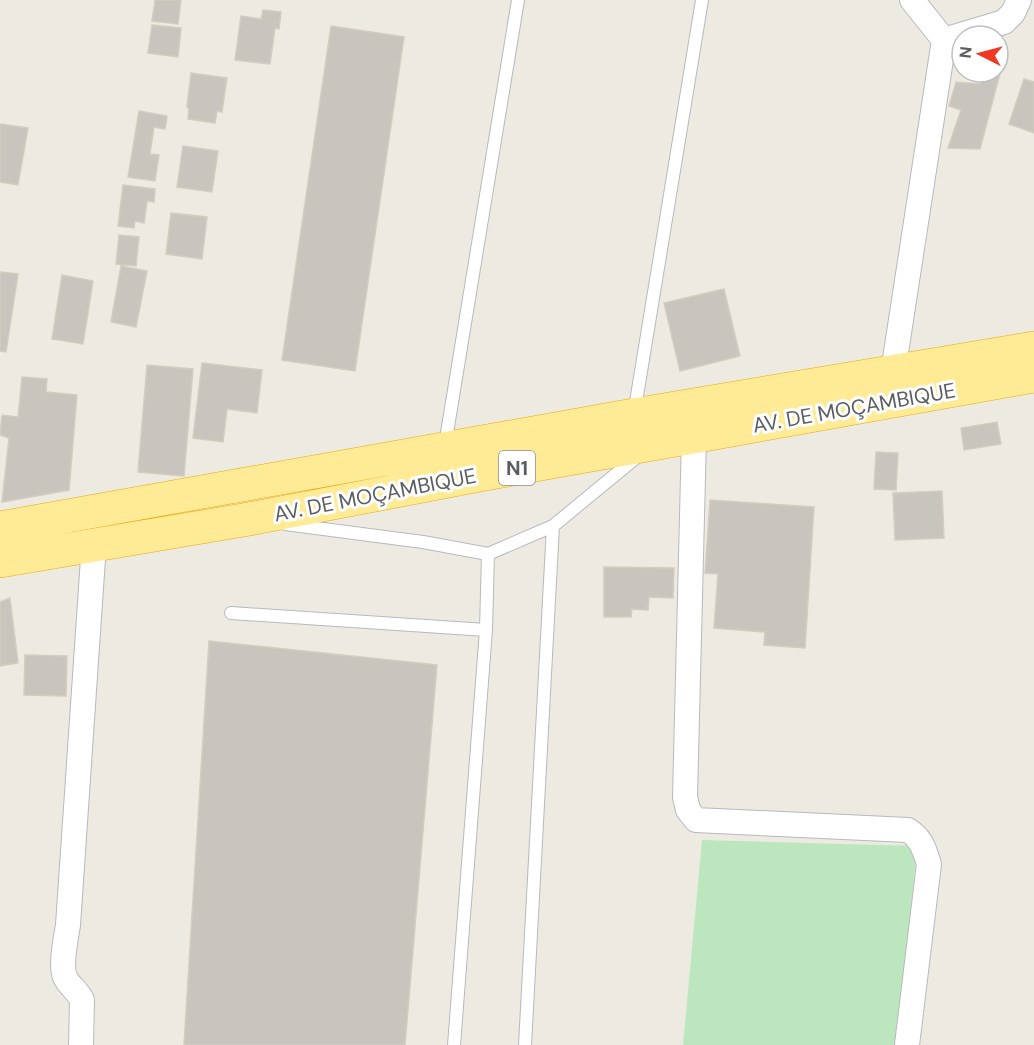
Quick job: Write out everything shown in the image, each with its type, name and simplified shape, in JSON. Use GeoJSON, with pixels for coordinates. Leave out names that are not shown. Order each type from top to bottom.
{"type":"FeatureCollection","features":[{"type":"Feature","properties":{"kind":"highway","name":"AV. DE MOÇAMBIQUE"},"geometry":{"type":"LineString","coordinates":[[0,528],[634,415],[1034,348]]}},
{"type":"Feature","properties":{"kind":"highway","name":"AV. DE MOÇAMBIQUE"},"geometry":{"type":"LineString","coordinates":[[0,561],[249,519],[490,473],[1034,376]]}},
{"type":"Feature","properties":{"kind":"street"},"geometry":{"type":"LineString","coordinates":[[893,372],[944,40],[912,0]]}},
{"type":"Feature","properties":{"kind":"street"},"geometry":{"type":"LineString","coordinates":[[944,40],[1004,22],[1013,14],[1019,0]]}},
{"type":"Feature","properties":{"kind":"street"},"geometry":{"type":"LineString","coordinates":[[694,436],[684,797],[688,810],[696,820],[908,830],[918,837],[924,848],[928,864],[907,1045]]}},
{"type":"Feature","properties":{"kind":"street"},"geometry":{"type":"LineString","coordinates":[[81,1045],[82,1000],[65,978],[63,968],[68,925],[94,544]]}},
{"type":"Feature","properties":{"kind":"lane"},"geometry":{"type":"LineString","coordinates":[[444,449],[518,0]]}},
{"type":"Feature","properties":{"kind":"lane"},"geometry":{"type":"LineString","coordinates":[[634,415],[702,0]]}},
{"type":"Feature","properties":{"kind":"lane"},"geometry":{"type":"LineString","coordinates":[[249,519],[423,542],[488,554],[553,526],[650,445]]}},
{"type":"Feature","properties":{"kind":"lane"},"geometry":{"type":"LineString","coordinates":[[525,1045],[553,526]]}},
{"type":"Feature","properties":{"kind":"lane"},"geometry":{"type":"LineString","coordinates":[[454,1045],[486,630],[488,554]]}},
{"type":"Feature","properties":{"kind":"lane"},"geometry":{"type":"LineString","coordinates":[[231,613],[486,630]]}},
{"type":"Feature","properties":{"kind":"green space"},"geometry":{"type":"Polygon","coordinates":[[[702,840],[917,846],[898,1045],[683,1045],[702,840]]]}},
{"type":"Feature","properties":{"kind":"building"},"geometry":{"type":"Polygon","coordinates":[[[155,0],[181,0],[178,24],[152,21],[155,0]]]}},
{"type":"Feature","properties":{"kind":"building"},"geometry":{"type":"Polygon","coordinates":[[[263,10],[281,12],[279,29],[275,28],[270,64],[235,60],[241,16],[261,19],[263,10]]]}},
{"type":"Feature","properties":{"kind":"building"},"geometry":{"type":"Polygon","coordinates":[[[152,25],[181,28],[178,57],[148,53],[152,25]]]}},
{"type":"Feature","properties":{"kind":"building"},"geometry":{"type":"Polygon","coordinates":[[[331,26],[404,37],[355,371],[282,360],[331,26]]]}},
{"type":"Feature","properties":{"kind":"building"},"geometry":{"type":"Polygon","coordinates":[[[191,73],[227,78],[222,112],[217,111],[215,123],[188,119],[191,73]]]}},
{"type":"Feature","properties":{"kind":"building"},"geometry":{"type":"Polygon","coordinates":[[[1024,79],[1034,82],[1034,133],[1009,124],[1024,79]]]}},
{"type":"Feature","properties":{"kind":"building"},"geometry":{"type":"Polygon","coordinates":[[[955,84],[997,84],[980,149],[948,148],[961,110],[949,106],[955,84]]]}},
{"type":"Feature","properties":{"kind":"building"},"geometry":{"type":"Polygon","coordinates":[[[139,111],[167,116],[165,129],[154,127],[150,154],[159,155],[155,181],[128,177],[139,111]]]}},
{"type":"Feature","properties":{"kind":"building"},"geometry":{"type":"Polygon","coordinates":[[[0,124],[28,128],[18,185],[0,182],[0,124]]]}},
{"type":"Feature","properties":{"kind":"building"},"geometry":{"type":"Polygon","coordinates":[[[183,146],[218,151],[212,192],[177,187],[183,146]]]}},
{"type":"Feature","properties":{"kind":"building"},"geometry":{"type":"Polygon","coordinates":[[[123,185],[155,189],[154,202],[147,201],[144,223],[135,221],[134,228],[118,226],[123,185]]]}},
{"type":"Feature","properties":{"kind":"building"},"geometry":{"type":"Polygon","coordinates":[[[171,213],[207,217],[202,259],[166,254],[171,213]]]}},
{"type":"Feature","properties":{"kind":"building"},"geometry":{"type":"Polygon","coordinates":[[[119,235],[139,237],[136,266],[116,264],[119,235]]]}},
{"type":"Feature","properties":{"kind":"building"},"geometry":{"type":"Polygon","coordinates":[[[121,266],[147,271],[136,327],[111,322],[121,266]]]}},
{"type":"Feature","properties":{"kind":"building"},"geometry":{"type":"Polygon","coordinates":[[[0,272],[18,274],[6,352],[0,351],[0,272]]]}},
{"type":"Feature","properties":{"kind":"building"},"geometry":{"type":"Polygon","coordinates":[[[62,275],[93,281],[83,344],[52,339],[62,275]]]}},
{"type":"Feature","properties":{"kind":"building"},"geometry":{"type":"Polygon","coordinates":[[[724,289],[740,356],[680,371],[664,303],[724,289]]]}},
{"type":"Feature","properties":{"kind":"building"},"geometry":{"type":"Polygon","coordinates":[[[202,363],[262,370],[257,413],[227,409],[223,442],[193,438],[202,363]]]}},
{"type":"Feature","properties":{"kind":"building"},"geometry":{"type":"Polygon","coordinates":[[[147,365],[193,369],[184,476],[138,472],[147,365]]]}},
{"type":"Feature","properties":{"kind":"building"},"geometry":{"type":"Polygon","coordinates":[[[22,377],[47,379],[46,392],[77,395],[69,490],[2,502],[9,438],[0,435],[2,415],[18,417],[22,377]]]}},
{"type":"Feature","properties":{"kind":"building"},"geometry":{"type":"Polygon","coordinates":[[[997,422],[1001,444],[964,450],[961,428],[997,422]]]}},
{"type":"Feature","properties":{"kind":"building"},"geometry":{"type":"Polygon","coordinates":[[[876,452],[898,453],[896,490],[874,489],[876,452]]]}},
{"type":"Feature","properties":{"kind":"building"},"geometry":{"type":"Polygon","coordinates":[[[942,491],[944,538],[895,540],[893,493],[942,491]]]}},
{"type":"Feature","properties":{"kind":"building"},"geometry":{"type":"Polygon","coordinates":[[[710,500],[814,507],[805,648],[764,645],[765,632],[714,628],[718,574],[705,573],[710,500]]]}},
{"type":"Feature","properties":{"kind":"building"},"geometry":{"type":"Polygon","coordinates":[[[604,567],[674,568],[673,598],[649,597],[648,610],[632,609],[631,617],[604,617],[604,567]]]}},
{"type":"Feature","properties":{"kind":"building"},"geometry":{"type":"Polygon","coordinates":[[[10,598],[18,663],[0,666],[0,602],[10,598]]]}},
{"type":"Feature","properties":{"kind":"building"},"geometry":{"type":"Polygon","coordinates":[[[209,641],[437,665],[405,1045],[184,1045],[209,641]]]}},
{"type":"Feature","properties":{"kind":"building"},"geometry":{"type":"Polygon","coordinates":[[[25,655],[67,656],[66,696],[24,695],[25,655]]]}}]}
